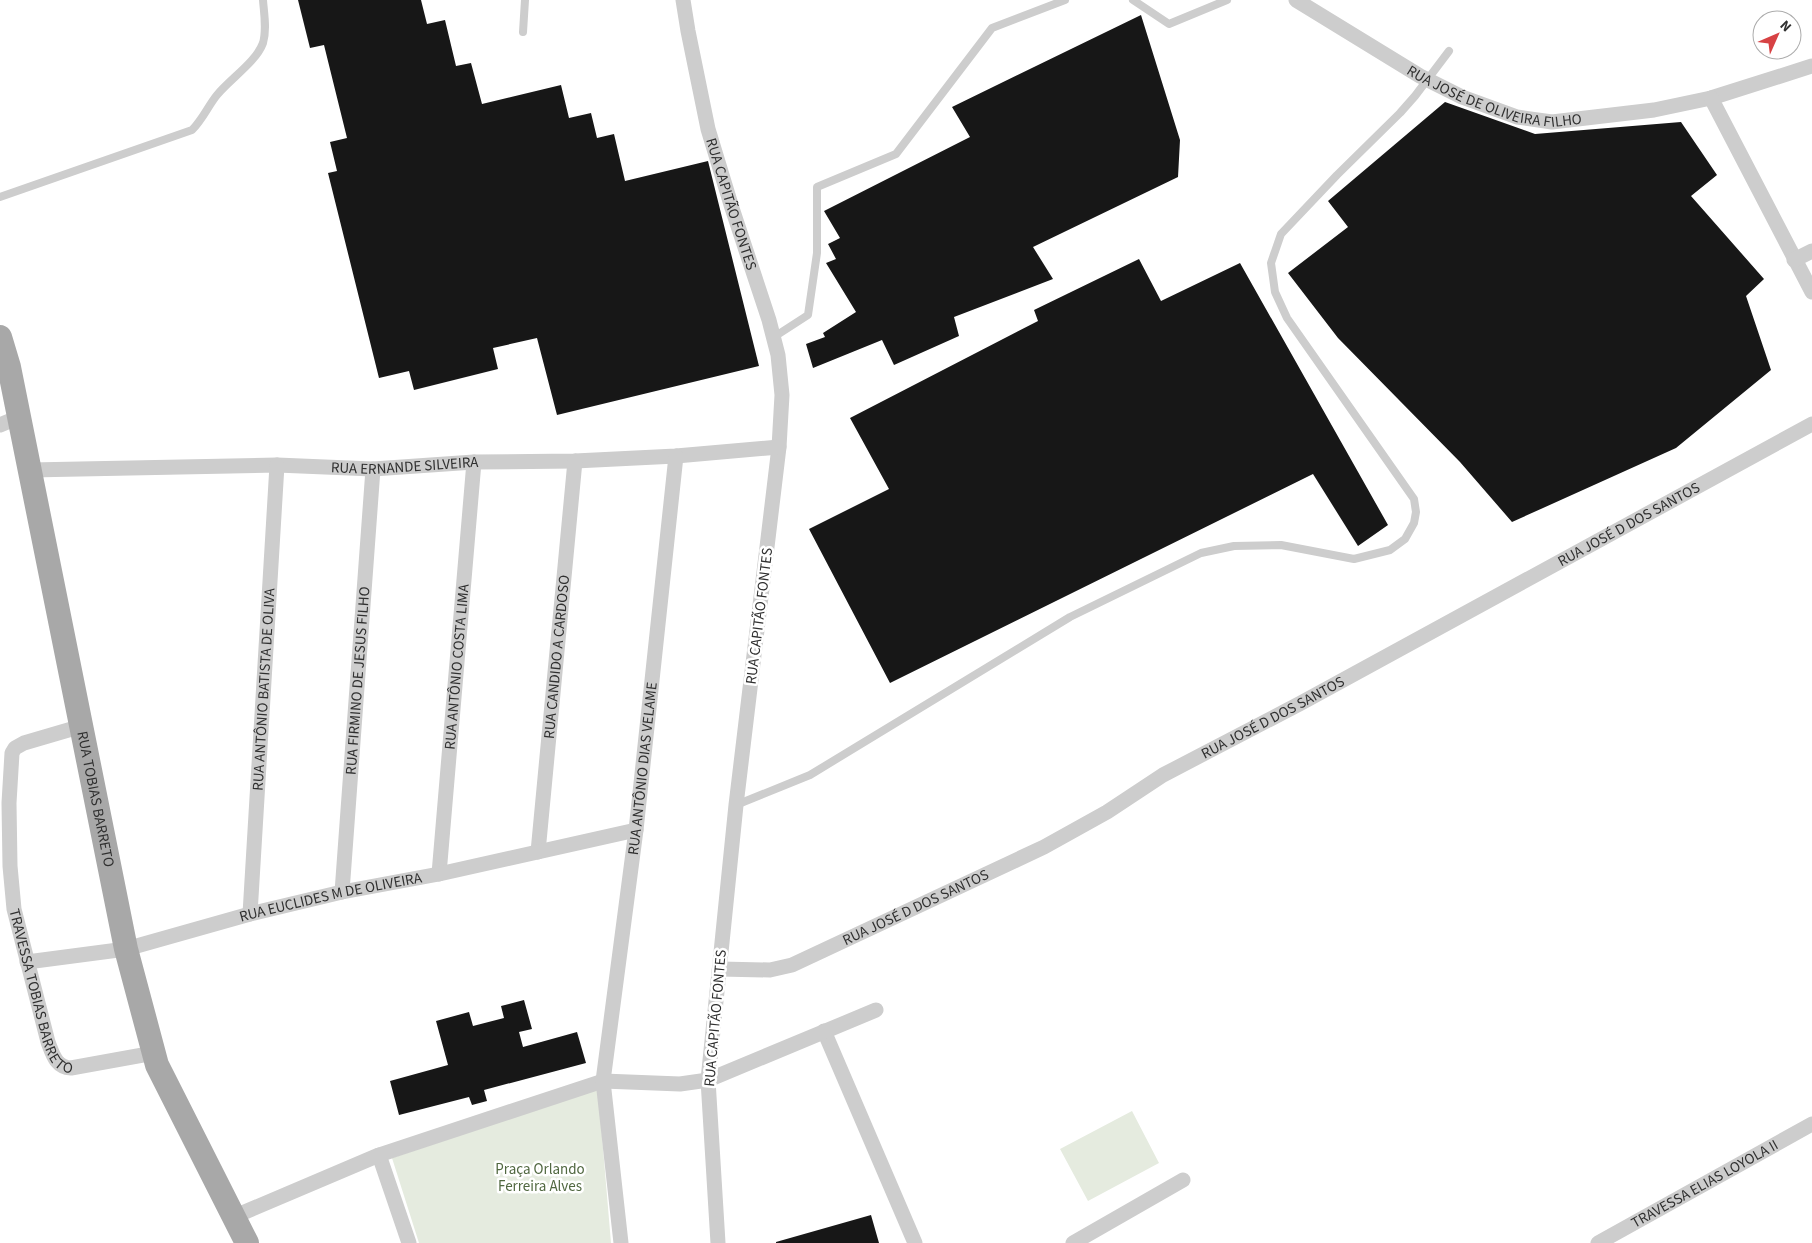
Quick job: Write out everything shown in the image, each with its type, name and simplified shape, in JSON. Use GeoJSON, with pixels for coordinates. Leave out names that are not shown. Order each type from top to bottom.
{"type":"FeatureCollection","features":[{"type":"Feature","properties":{"kind":"main road","name":"RUA TOBIAS BARRETO"},"geometry":{"type":"LineString","coordinates":[[0,337],[9,367],[10,421],[30,470],[126,949],[157,1066],[247,1243]]}},
{"type":"Feature","properties":{"kind":"street","name":"RUA CAPITÃO FONTES"},"geometry":{"type":"LineString","coordinates":[[683,0],[708,129],[774,337],[778,355],[782,395],[779,447],[736,805],[708,1080],[718,1243]]}},
{"type":"Feature","properties":{"kind":"street","name":"RUA JOSÉ DE OLIVEIRA FILHO"},"geometry":{"type":"LineString","coordinates":[[1296,0],[1428,79],[1462,97],[1517,118],[1552,122],[1654,110],[1711,98],[1810,70]]}},
{"type":"Feature","properties":{"kind":"street"},"geometry":{"type":"LineString","coordinates":[[1711,98],[1812,292]]}},
{"type":"Feature","properties":{"kind":"street"},"geometry":{"type":"LineString","coordinates":[[1794,260],[1812,251]]}},
{"type":"Feature","properties":{"kind":"street","name":"RUA JOSÉ D DOS SANTOS"},"geometry":{"type":"LineString","coordinates":[[720,969],[770,970],[792,965],[1044,847],[1107,812],[1163,774],[1301,702],[1812,424]]}},
{"type":"Feature","properties":{"kind":"street","name":"RUA ERNANDE SILVEIRA"},"geometry":{"type":"LineString","coordinates":[[30,470],[276,465],[373,469],[474,462],[676,456],[779,447]]}},
{"type":"Feature","properties":{"kind":"street","name":"RUA ANTÔNIO DIAS VELAME"},"geometry":{"type":"LineString","coordinates":[[603,1081],[636,830],[676,456]]}},
{"type":"Feature","properties":{"kind":"street","name":"RUA CANDIDO A CARDOSO"},"geometry":{"type":"LineString","coordinates":[[538,852],[576,460]]}},
{"type":"Feature","properties":{"kind":"street","name":"RUA ANTÔNIO COSTA LIMA"},"geometry":{"type":"LineString","coordinates":[[439,874],[474,462]]}},
{"type":"Feature","properties":{"kind":"street","name":"RUA ANTÔNIO BATISTA DE OLIVA"},"geometry":{"type":"LineString","coordinates":[[250,914],[276,465]]}},
{"type":"Feature","properties":{"kind":"street","name":"RUA FIRMINO DE JESUS FILHO"},"geometry":{"type":"LineString","coordinates":[[342,892],[373,469]]}},
{"type":"Feature","properties":{"kind":"street","name":"TRAVESSA TOBIAS BARRETO"},"geometry":{"type":"LineString","coordinates":[[82,726],[24,743],[12,753],[9,785],[10,866],[14,909],[48,1042],[55,1060],[63,1067],[71,1068],[154,1053]]}},
{"type":"Feature","properties":{"kind":"street","name":"RUA EUCLIDES M DE OLIVEIRA"},"geometry":{"type":"LineString","coordinates":[[27,962],[126,949],[250,914],[342,892],[439,874],[636,830]]}},
{"type":"Feature","properties":{"kind":"street"},"geometry":{"type":"LineString","coordinates":[[233,1217],[379,1155],[603,1081],[680,1084],[708,1080],[876,1010]]}},
{"type":"Feature","properties":{"kind":"street"},"geometry":{"type":"LineString","coordinates":[[824,1031],[915,1243]]}},
{"type":"Feature","properties":{"kind":"street"},"geometry":{"type":"LineString","coordinates":[[603,1081],[621,1243]]}},
{"type":"Feature","properties":{"kind":"street","name":"TRAVESSA ELIAS LOYOLA II"},"geometry":{"type":"LineString","coordinates":[[1598,1243],[1812,1124]]}},
{"type":"Feature","properties":{"kind":"street"},"geometry":{"type":"LineString","coordinates":[[379,1155],[409,1243]]}},
{"type":"Feature","properties":{"kind":"street"},"geometry":{"type":"LineString","coordinates":[[1073,1243],[1183,1180]]}},
{"type":"Feature","properties":{"kind":"lane"},"geometry":{"type":"LineString","coordinates":[[0,197],[192,130],[201,121],[216,96],[258,53],[263,42],[265,28],[263,0]]}},
{"type":"Feature","properties":{"kind":"lane"},"geometry":{"type":"LineString","coordinates":[[523,32],[525,0]]}},
{"type":"Feature","properties":{"kind":"lane"},"geometry":{"type":"LineString","coordinates":[[774,337],[808,315],[817,253],[817,187],[896,154],[992,28],[1066,0]]}},
{"type":"Feature","properties":{"kind":"lane"},"geometry":{"type":"LineString","coordinates":[[1133,0],[1169,24],[1226,0]]}},
{"type":"Feature","properties":{"kind":"lane"},"geometry":{"type":"LineString","coordinates":[[736,805],[810,774],[1070,618],[1201,553],[1234,546],[1281,545],[1354,559],[1390,550],[1405,539],[1414,523],[1416,512],[1414,499],[1287,318],[1275,292],[1271,263],[1281,234],[1400,113],[1449,51]]}},
{"type":"Feature","properties":{"kind":"green space","name":"Praça Orlando Ferreira Alves"},"geometry":{"type":"Polygon","coordinates":[[[598,1089],[611,1243],[419,1243],[392,1158],[598,1089]]]}},
{"type":"Feature","properties":{"kind":"green space"},"geometry":{"type":"Polygon","coordinates":[[[1132,1111],[1159,1163],[1088,1201],[1060,1149],[1132,1111]]]}},
{"type":"Feature","properties":{"kind":"building"},"geometry":{"type":"Polygon","coordinates":[[[298,0],[421,0],[427,24],[445,20],[456,66],[471,63],[482,104],[561,85],[569,118],[591,113],[597,138],[614,134],[625,181],[708,161],[759,366],[557,415],[537,338],[493,348],[498,369],[414,390],[409,371],[379,378],[328,173],[337,171],[330,142],[347,138],[324,45],[310,48],[298,0]]]}},
{"type":"Feature","properties":{"kind":"building"},"geometry":{"type":"Polygon","coordinates":[[[1141,15],[1180,140],[1178,177],[1033,247],[1053,279],[954,317],[959,336],[894,365],[882,340],[813,368],[806,344],[825,337],[823,333],[856,312],[826,263],[836,259],[828,244],[840,238],[824,211],[970,137],[952,107],[1141,15]]]}},
{"type":"Feature","properties":{"kind":"building"},"geometry":{"type":"Polygon","coordinates":[[[1445,102],[1535,134],[1681,122],[1717,175],[1691,196],[1764,279],[1746,296],[1771,370],[1676,448],[1512,522],[1460,462],[1338,338],[1288,273],[1348,227],[1328,201],[1445,102]]]}},
{"type":"Feature","properties":{"kind":"building"},"geometry":{"type":"Polygon","coordinates":[[[1139,259],[1161,301],[1240,263],[1388,525],[1358,546],[1313,474],[890,683],[809,529],[889,489],[850,418],[1038,321],[1034,310],[1139,259]]]}},
{"type":"Feature","properties":{"kind":"building"},"geometry":{"type":"Polygon","coordinates":[[[524,1000],[532,1029],[519,1032],[523,1047],[577,1032],[586,1063],[484,1090],[487,1101],[472,1105],[469,1097],[399,1115],[390,1081],[448,1065],[436,1021],[469,1012],[473,1026],[504,1018],[501,1006],[524,1000]]]}},
{"type":"Feature","properties":{"kind":"building"},"geometry":{"type":"Polygon","coordinates":[[[871,1215],[879,1243],[776,1243],[776,1242],[871,1215]]]}}]}
